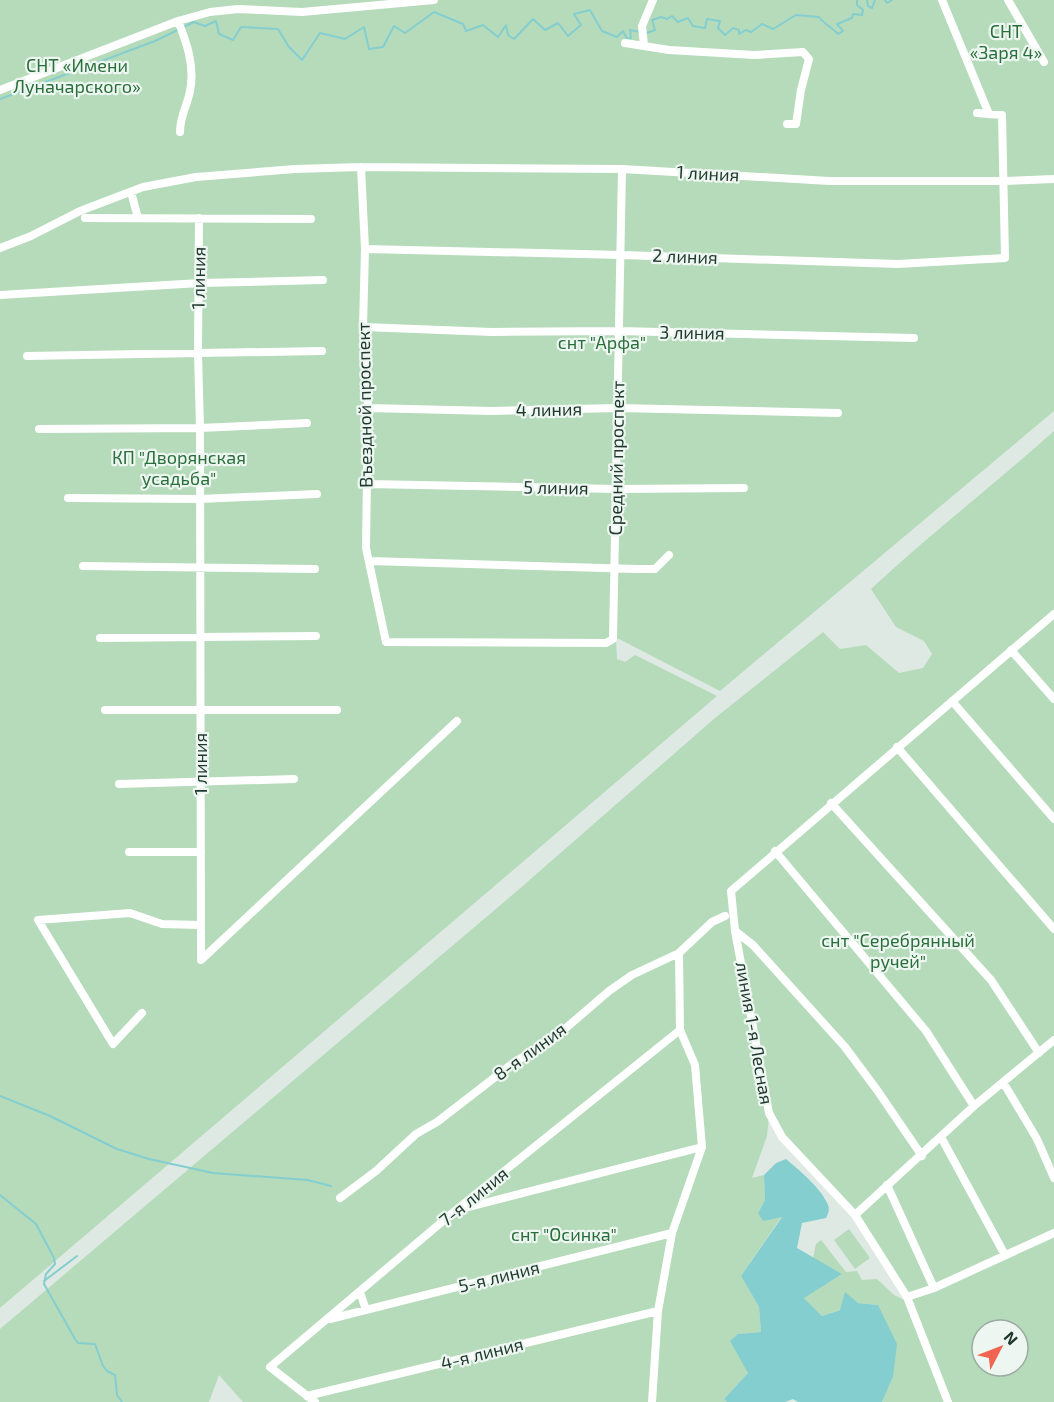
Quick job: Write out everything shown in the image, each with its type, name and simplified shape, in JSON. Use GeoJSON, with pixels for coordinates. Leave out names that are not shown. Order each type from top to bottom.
{"type":"FeatureCollection","features":[{"type":"Feature","properties":{"kind":"street"},"geometry":{"type":"LineString","coordinates":[[0,90],[178,21],[210,12],[238,9],[302,12],[434,0]]}},
{"type":"Feature","properties":{"kind":"street"},"geometry":{"type":"LineString","coordinates":[[644,45],[642,26],[653,0]]}},
{"type":"Feature","properties":{"kind":"street"},"geometry":{"type":"LineString","coordinates":[[942,0],[989,114]]}},
{"type":"Feature","properties":{"kind":"street"},"geometry":{"type":"LineString","coordinates":[[1008,0],[1044,62]]}},
{"type":"Feature","properties":{"kind":"street"},"geometry":{"type":"LineString","coordinates":[[178,21],[191,59],[191,91],[179,120],[180,132]]}},
{"type":"Feature","properties":{"kind":"street"},"geometry":{"type":"LineString","coordinates":[[625,43],[669,50],[754,55],[803,52],[809,59],[796,124],[787,124]]}},
{"type":"Feature","properties":{"kind":"street"},"geometry":{"type":"LineString","coordinates":[[977,113],[1002,115],[1005,181]]}},
{"type":"Feature","properties":{"kind":"street","name":"1 линия"},"geometry":{"type":"LineString","coordinates":[[0,249],[80,211],[143,187],[196,177],[295,169],[361,167],[622,169],[829,181],[1054,179]]}},
{"type":"Feature","properties":{"kind":"street","name":"Въездной проспект"},"geometry":{"type":"LineString","coordinates":[[361,167],[364,249],[363,327],[368,408],[366,548],[386,642],[606,643],[613,639]]}},
{"type":"Feature","properties":{"kind":"street","name":"Средний проспект"},"geometry":{"type":"LineString","coordinates":[[613,639],[622,169]]}},
{"type":"Feature","properties":{"kind":"street","name":"2 линия"},"geometry":{"type":"LineString","coordinates":[[364,249],[898,264],[1005,258],[1005,181]]}},
{"type":"Feature","properties":{"kind":"street"},"geometry":{"type":"LineString","coordinates":[[131,192],[138,218]]}},
{"type":"Feature","properties":{"kind":"street"},"geometry":{"type":"LineString","coordinates":[[85,218],[311,219]]}},
{"type":"Feature","properties":{"kind":"street","name":"1 линия"},"geometry":{"type":"LineString","coordinates":[[199,218],[201,960],[457,721]]}},
{"type":"Feature","properties":{"kind":"street"},"geometry":{"type":"LineString","coordinates":[[0,295],[200,283],[323,280]]}},
{"type":"Feature","properties":{"kind":"street","name":"3 линия"},"geometry":{"type":"LineString","coordinates":[[363,327],[492,332],[618,331],[914,338]]}},
{"type":"Feature","properties":{"kind":"street"},"geometry":{"type":"LineString","coordinates":[[27,356],[322,351]]}},
{"type":"Feature","properties":{"kind":"street","name":"4 линия"},"geometry":{"type":"LineString","coordinates":[[368,408],[492,411],[618,408],[838,413]]}},
{"type":"Feature","properties":{"kind":"street"},"geometry":{"type":"LineString","coordinates":[[39,429],[200,429],[307,423]]}},
{"type":"Feature","properties":{"kind":"street","name":"5 линия"},"geometry":{"type":"LineString","coordinates":[[367,484],[616,489],[744,488]]}},
{"type":"Feature","properties":{"kind":"street"},"geometry":{"type":"LineString","coordinates":[[68,498],[200,499],[317,494]]}},
{"type":"Feature","properties":{"kind":"street"},"geometry":{"type":"LineString","coordinates":[[369,561],[656,569],[669,555]]}},
{"type":"Feature","properties":{"kind":"street"},"geometry":{"type":"LineString","coordinates":[[83,566],[315,569]]}},
{"type":"Feature","properties":{"kind":"street"},"geometry":{"type":"LineString","coordinates":[[974,1106],[926,1031],[774,851],[1054,614]]}},
{"type":"Feature","properties":{"kind":"street"},"geometry":{"type":"LineString","coordinates":[[100,638],[316,636]]}},
{"type":"Feature","properties":{"kind":"street"},"geometry":{"type":"LineString","coordinates":[[1011,650],[1054,699]]}},
{"type":"Feature","properties":{"kind":"street"},"geometry":{"type":"LineString","coordinates":[[952,700],[1054,819]]}},
{"type":"Feature","properties":{"kind":"street"},"geometry":{"type":"LineString","coordinates":[[105,710],[337,710]]}},
{"type":"Feature","properties":{"kind":"street"},"geometry":{"type":"LineString","coordinates":[[897,747],[1054,929]]}},
{"type":"Feature","properties":{"kind":"street"},"geometry":{"type":"LineString","coordinates":[[119,784],[294,779]]}},
{"type":"Feature","properties":{"kind":"street"},"geometry":{"type":"LineString","coordinates":[[831,803],[991,981],[1039,1053]]}},
{"type":"Feature","properties":{"kind":"street","name":"линия 1-я Лесная"},"geometry":{"type":"LineString","coordinates":[[774,851],[731,891],[735,931],[769,1113],[782,1137],[855,1215],[909,1300]]}},
{"type":"Feature","properties":{"kind":"street"},"geometry":{"type":"LineString","coordinates":[[129,852],[201,852]]}},
{"type":"Feature","properties":{"kind":"street"},"geometry":{"type":"LineString","coordinates":[[142,1013],[113,1044],[38,920],[130,913],[162,924],[200,925]]}},
{"type":"Feature","properties":{"kind":"street","name":"8-я линия"},"geometry":{"type":"LineString","coordinates":[[340,1198],[376,1171],[416,1134],[437,1122],[516,1061],[552,1040],[609,990],[632,975],[679,953],[712,922],[725,916]]}},
{"type":"Feature","properties":{"kind":"street"},"geometry":{"type":"LineString","coordinates":[[735,931],[753,945],[845,1047],[922,1156]]}},
{"type":"Feature","properties":{"kind":"street"},"geometry":{"type":"LineString","coordinates":[[652,1402],[658,1311],[672,1233],[702,1148],[695,1065],[680,1030],[679,953]]}},
{"type":"Feature","properties":{"kind":"street","name":"7-я линия"},"geometry":{"type":"LineString","coordinates":[[307,1396],[270,1367],[456,1210],[680,1030]]}},
{"type":"Feature","properties":{"kind":"street"},"geometry":{"type":"LineString","coordinates":[[855,1215],[974,1106],[1054,1040]]}},
{"type":"Feature","properties":{"kind":"street"},"geometry":{"type":"LineString","coordinates":[[1003,1082],[1037,1139],[1054,1178]]}},
{"type":"Feature","properties":{"kind":"street"},"geometry":{"type":"LineString","coordinates":[[941,1137],[1005,1255]]}},
{"type":"Feature","properties":{"kind":"street"},"geometry":{"type":"LineString","coordinates":[[456,1210],[702,1148]]}},
{"type":"Feature","properties":{"kind":"street"},"geometry":{"type":"LineString","coordinates":[[887,1185],[934,1288]]}},
{"type":"Feature","properties":{"kind":"street","name":"5-я линия"},"geometry":{"type":"LineString","coordinates":[[327,1320],[672,1233]]}},
{"type":"Feature","properties":{"kind":"street"},"geometry":{"type":"LineString","coordinates":[[948,1402],[909,1300],[1054,1233]]}},
{"type":"Feature","properties":{"kind":"street"},"geometry":{"type":"LineString","coordinates":[[360,1292],[366,1310]]}},
{"type":"Feature","properties":{"kind":"street","name":"4-я линия"},"geometry":{"type":"LineString","coordinates":[[307,1396],[658,1311]]}},
{"type":"Feature","properties":{"kind":"street"},"geometry":{"type":"LineString","coordinates":[[307,1396],[315,1402]]}},
{"type":"Feature","properties":{"kind":"green space"},"geometry":{"type":"Polygon","coordinates":[[[0,0],[1054,0],[1054,411],[720,691],[616,639],[617,659],[625,662],[635,655],[717,696],[0,1308],[0,0]]]}},
{"type":"Feature","properties":{"kind":"green space"},"geometry":{"type":"Polygon","coordinates":[[[1054,431],[1054,1402],[882,1402],[893,1377],[878,1305],[858,1303],[822,1316],[803,1297],[842,1274],[813,1258],[816,1244],[821,1240],[846,1272],[857,1271],[862,1280],[877,1279],[894,1295],[909,1302],[855,1215],[782,1137],[769,1115],[767,1136],[752,1178],[764,1175],[765,1200],[758,1213],[782,1216],[741,1276],[759,1307],[761,1332],[738,1334],[748,1373],[724,1399],[727,1402],[243,1402],[219,1375],[209,1402],[0,1402],[0,1329],[517,891],[715,718],[823,632],[840,649],[866,645],[899,673],[923,668],[932,654],[924,641],[896,627],[871,589],[1054,431]]]}},
{"type":"Feature","properties":{"kind":"green space"},"geometry":{"type":"Polygon","coordinates":[[[849,1229],[870,1258],[855,1269],[834,1240],[849,1229]]]}},
{"type":"Feature","properties":{"kind":"water"},"geometry":{"type":"Polygon","coordinates":[[[786,1159],[816,1186],[829,1209],[826,1218],[802,1223],[797,1248],[842,1274],[804,1298],[822,1316],[840,1310],[845,1292],[858,1303],[878,1305],[897,1344],[893,1377],[882,1402],[798,1402],[793,1399],[785,1402],[727,1402],[724,1399],[748,1373],[730,1341],[738,1334],[761,1332],[759,1307],[741,1276],[782,1217],[763,1221],[758,1213],[765,1200],[764,1175],[776,1163],[786,1159]]]}},
{"type":"Feature","properties":{"kind":"waterway"},"geometry":{"type":"LineString","coordinates":[[647,33],[655,30],[652,20],[661,17],[667,19],[672,16],[678,22],[688,18],[693,26],[705,28],[707,19],[720,21],[718,28],[725,35],[733,28],[739,30],[739,34],[746,30],[751,32],[762,24],[773,29],[796,15],[819,17],[838,34],[843,31],[837,24],[852,18],[853,14],[862,15],[863,10],[857,5],[857,0]]}},
{"type":"Feature","properties":{"kind":"waterway"},"geometry":{"type":"LineString","coordinates":[[867,0],[868,6],[872,8],[875,0]]}},
{"type":"Feature","properties":{"kind":"waterway"},"geometry":{"type":"LineString","coordinates":[[885,0],[887,3],[892,0]]}},
{"type":"Feature","properties":{"kind":"waterway"},"geometry":{"type":"LineString","coordinates":[[0,99],[155,41],[194,22],[205,26],[216,21],[219,34],[233,40],[241,27],[278,29],[289,47],[302,60],[320,33],[345,39],[364,27],[369,49],[383,47],[394,26],[405,33],[434,12],[463,24],[466,31],[483,25],[498,37],[506,25],[508,35],[514,39],[533,19],[545,30],[558,23],[568,36],[581,25],[574,14],[590,10],[602,31],[617,37],[623,31],[627,39],[631,38],[630,30],[641,32]]}},
{"type":"Feature","properties":{"kind":"waterway"},"geometry":{"type":"LineString","coordinates":[[0,1096],[50,1116],[117,1149],[149,1159],[213,1173],[308,1180],[331,1186]]}},
{"type":"Feature","properties":{"kind":"waterway"},"geometry":{"type":"LineString","coordinates":[[0,1195],[36,1224],[55,1264],[46,1274],[44,1284],[78,1343],[95,1344],[103,1366],[115,1375],[117,1395],[122,1402]]}},
{"type":"Feature","properties":{"kind":"waterway"},"geometry":{"type":"LineString","coordinates":[[44,1281],[77,1256]]}},
{"type":"Feature","properties":{"kind":"park label","name":"СНТ «Заря 4»"},"geometry":{"type":"Point","coordinates":[1006,42]}},
{"type":"Feature","properties":{"kind":"park label","name":"СНТ «Имени Луначарского»"},"geometry":{"type":"Point","coordinates":[77,76]}},
{"type":"Feature","properties":{"kind":"park label","name":"снт \"Арфа\""},"geometry":{"type":"Point","coordinates":[602,343]}},
{"type":"Feature","properties":{"kind":"park label","name":"КП \"Дворянская усадьба\""},"geometry":{"type":"Point","coordinates":[179,468]}},
{"type":"Feature","properties":{"kind":"park label","name":"снт \"Серебрянный ручей\""},"geometry":{"type":"Point","coordinates":[898,951]}},
{"type":"Feature","properties":{"kind":"park label","name":"снт \"Осинка\""},"geometry":{"type":"Point","coordinates":[564,1235]}}]}
